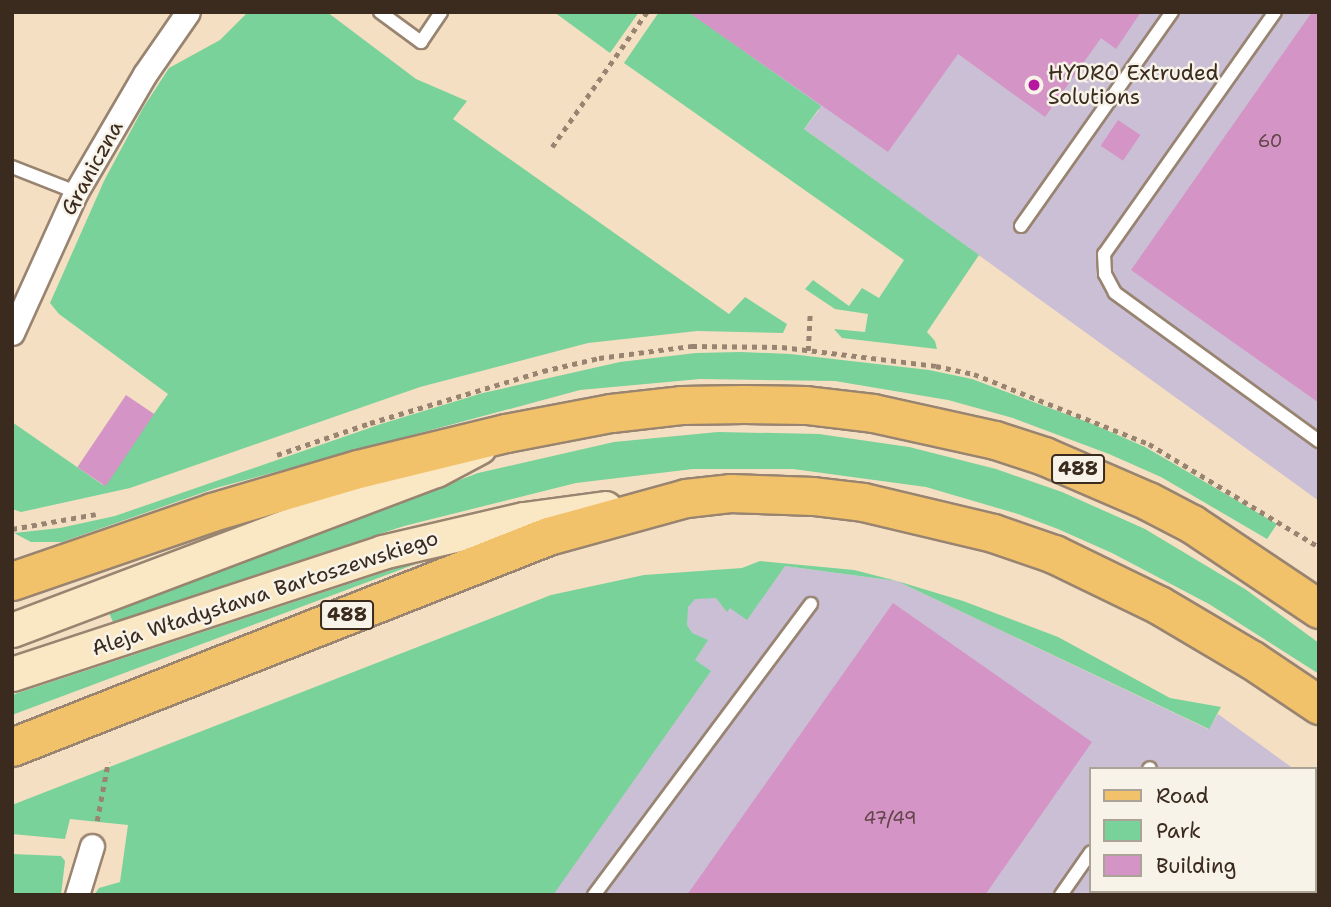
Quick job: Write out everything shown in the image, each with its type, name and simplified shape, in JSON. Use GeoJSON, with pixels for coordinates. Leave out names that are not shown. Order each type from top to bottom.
{"type":"FeatureCollection","features":[{"type":"Feature","properties":{"kind":"main road","name":"488"},"geometry":{"type":"LineString","coordinates":[[12,581],[212,512],[358,469],[506,433],[611,413],[681,405],[806,405],[938,426],[1044,456],[1148,500],[1226,545],[1319,609]]}},
{"type":"Feature","properties":{"kind":"main road"},"geometry":{"type":"LineString","coordinates":[[12,630],[436,470],[506,433]]}},
{"type":"Feature","properties":{"kind":"main road","name":"Aleja Władysława Bartoszewskiego"},"geometry":{"type":"LineString","coordinates":[[12,674],[394,549],[524,519],[730,493],[813,496],[910,512],[993,533],[1054,554],[1159,605],[1252,660],[1319,705]]}},
{"type":"Feature","properties":{"kind":"main road","name":"Aleja Władysława Bartoszewskiego"},"geometry":{"type":"LineString","coordinates":[[12,747],[548,536],[596,520],[686,499]]}},
{"type":"Feature","properties":{"kind":"street","name":"Graniczna"},"geometry":{"type":"LineString","coordinates":[[12,333],[76,192],[145,74],[188,12]]}},
{"type":"Feature","properties":{"kind":"street"},"geometry":{"type":"LineString","coordinates":[[77,895],[92,846]]}},
{"type":"Feature","properties":{"kind":"lane"},"geometry":{"type":"LineString","coordinates":[[380,12],[421,42],[441,12]]}},
{"type":"Feature","properties":{"kind":"lane"},"geometry":{"type":"LineString","coordinates":[[1021,226],[1172,12]]}},
{"type":"Feature","properties":{"kind":"lane"},"geometry":{"type":"LineString","coordinates":[[1275,12],[1104,254],[1105,274],[1115,293],[1319,441]]}},
{"type":"Feature","properties":{"kind":"lane"},"geometry":{"type":"LineString","coordinates":[[12,167],[76,192]]}},
{"type":"Feature","properties":{"kind":"lane"},"geometry":{"type":"LineString","coordinates":[[594,895],[811,604]]}},
{"type":"Feature","properties":{"kind":"lane"},"geometry":{"type":"LineString","coordinates":[[1061,895],[1090,853]]}},
{"type":"Feature","properties":{"kind":"path"},"geometry":{"type":"LineString","coordinates":[[552,148],[648,12]]}},
{"type":"Feature","properties":{"kind":"path"},"geometry":{"type":"LineString","coordinates":[[808,351],[810,315]]}},
{"type":"Feature","properties":{"kind":"path"},"geometry":{"type":"LineString","coordinates":[[92,846],[108,762]]}},
{"type":"Feature","properties":{"kind":"shaded area"},"geometry":{"type":"Polygon","coordinates":[[[688,12],[1319,12],[1319,501],[804,129],[819,110],[688,12]]]}},
{"type":"Feature","properties":{"kind":"shaded area"},"geometry":{"type":"Polygon","coordinates":[[[785,566],[897,581],[1208,729],[1218,714],[1291,767],[1090,767],[1090,893],[1317,893],[1317,785],[1319,895],[540,895],[657,610],[785,566]]]}},
{"type":"Feature","properties":{"kind":"green space"},"geometry":{"type":"Polygon","coordinates":[[[248,12],[327,12],[416,79],[467,101],[453,119],[729,314],[745,297],[787,324],[783,333],[697,331],[588,343],[420,387],[130,488],[21,512],[12,509],[12,422],[103,485],[168,394],[59,314],[50,303],[104,181],[143,108],[169,68],[220,40],[248,12]]]}},
{"type":"Feature","properties":{"kind":"green space"},"geometry":{"type":"Polygon","coordinates":[[[554,12],[639,12],[610,53],[554,12]]]}},
{"type":"Feature","properties":{"kind":"green space"},"geometry":{"type":"Polygon","coordinates":[[[659,12],[689,12],[821,106],[804,129],[979,255],[927,332],[935,341],[937,349],[842,338],[834,329],[865,332],[868,314],[835,309],[805,289],[813,280],[849,306],[862,288],[879,298],[904,260],[624,63],[659,12]]]}},
{"type":"Feature","properties":{"kind":"green space"},"geometry":{"type":"Polygon","coordinates":[[[696,353],[790,354],[929,370],[972,379],[1090,423],[1145,447],[1277,524],[1267,539],[1161,477],[1109,454],[1013,418],[948,400],[835,381],[700,379],[580,390],[216,488],[62,542],[31,542],[14,533],[60,528],[115,516],[381,424],[483,393],[620,362],[696,353]]]}},
{"type":"Feature","properties":{"kind":"green space"},"geometry":{"type":"Polygon","coordinates":[[[718,432],[819,434],[909,447],[996,469],[1062,492],[1145,529],[1245,589],[1319,643],[1319,674],[1209,604],[1112,553],[1058,529],[1018,514],[926,487],[793,469],[693,469],[576,483],[404,526],[113,622],[109,613],[478,473],[614,442],[718,432]]]}},
{"type":"Feature","properties":{"kind":"green space"},"geometry":{"type":"Polygon","coordinates":[[[760,561],[854,570],[897,581],[785,566],[747,620],[730,608],[727,612],[716,598],[695,599],[688,607],[687,625],[692,633],[708,640],[695,660],[711,671],[553,895],[94,895],[99,888],[120,882],[128,825],[70,819],[65,839],[12,834],[12,805],[551,595],[644,575],[742,568],[760,561]]]}},
{"type":"Feature","properties":{"kind":"green space"},"geometry":{"type":"Polygon","coordinates":[[[421,562],[12,715],[12,695],[421,562]]]}},
{"type":"Feature","properties":{"kind":"green space"},"geometry":{"type":"Polygon","coordinates":[[[897,581],[963,601],[1058,637],[1170,698],[1221,707],[1209,729],[897,581]]]}},
{"type":"Feature","properties":{"kind":"green space"},"geometry":{"type":"Polygon","coordinates":[[[12,854],[61,856],[65,861],[61,895],[12,895],[12,854]]]}},
{"type":"Feature","properties":{"kind":"building"},"geometry":{"type":"Polygon","coordinates":[[[688,12],[1141,12],[1116,49],[1101,38],[1045,117],[958,54],[888,152],[688,12]]]}},
{"type":"Feature","properties":{"kind":"building"},"geometry":{"type":"Polygon","coordinates":[[[1312,12],[1319,12],[1319,403],[1131,270],[1312,12]]]}},
{"type":"Feature","properties":{"kind":"building"},"geometry":{"type":"Polygon","coordinates":[[[1118,120],[1140,135],[1123,161],[1101,146],[1118,120]]]}},
{"type":"Feature","properties":{"kind":"building"},"geometry":{"type":"Polygon","coordinates":[[[126,395],[154,414],[106,486],[77,467],[126,395]]]}},
{"type":"Feature","properties":{"kind":"building"},"geometry":{"type":"Polygon","coordinates":[[[893,603],[1092,742],[985,895],[687,895],[893,603]]]}},
{"type":"Feature","properties":{"kind":"place","name":"HYDRO Extruded Solutions"},"geometry":{"type":"Point","coordinates":[1034,85]}}]}
